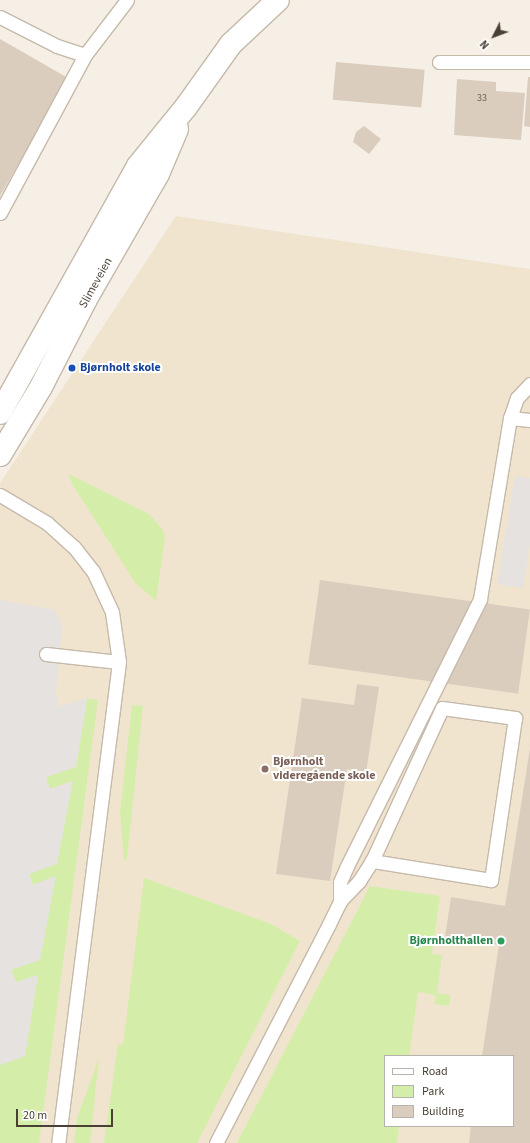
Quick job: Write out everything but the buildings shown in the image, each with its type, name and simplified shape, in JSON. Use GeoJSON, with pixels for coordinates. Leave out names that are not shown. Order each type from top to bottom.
{"type":"FeatureCollection","features":[{"type":"Feature","properties":{"kind":"street","name":"Slimeveien"},"geometry":{"type":"LineString","coordinates":[[0,413],[138,166],[186,107],[231,44],[278,0]]}},
{"type":"Feature","properties":{"kind":"street","name":"Slimeveien"},"geometry":{"type":"LineString","coordinates":[[0,455],[41,387],[86,300],[158,174],[186,107]]}},
{"type":"Feature","properties":{"kind":"lane"},"geometry":{"type":"LineString","coordinates":[[0,213],[85,55],[127,0]]}},
{"type":"Feature","properties":{"kind":"lane"},"geometry":{"type":"LineString","coordinates":[[0,17],[57,46],[85,55]]}},
{"type":"Feature","properties":{"kind":"lane"},"geometry":{"type":"LineString","coordinates":[[439,62],[530,62]]}},
{"type":"Feature","properties":{"kind":"lane"},"geometry":{"type":"LineString","coordinates":[[340,901],[340,882],[347,866],[480,599],[510,418],[517,398],[530,384]]}},
{"type":"Feature","properties":{"kind":"lane"},"geometry":{"type":"LineString","coordinates":[[510,418],[530,420]]}},
{"type":"Feature","properties":{"kind":"lane"},"geometry":{"type":"LineString","coordinates":[[0,495],[47,522],[74,547],[93,571],[112,612],[119,662],[58,1143]]}},
{"type":"Feature","properties":{"kind":"lane"},"geometry":{"type":"LineString","coordinates":[[46,654],[119,662]]}},
{"type":"Feature","properties":{"kind":"lane"},"geometry":{"type":"LineString","coordinates":[[216,1143],[340,901],[359,880],[372,861],[442,708],[515,718],[491,880],[372,861]]}},
{"type":"Feature","properties":{"kind":"shaded area","name":"Bjørnholt videregående skole"},"geometry":{"type":"Polygon","coordinates":[[[176,216],[530,269],[530,1143],[0,1143],[0,483],[176,216]]]}},
{"type":"Feature","properties":{"kind":"shaded area"},"geometry":{"type":"Polygon","coordinates":[[[515,476],[530,478],[530,544],[523,588],[497,584],[515,476]]]}},
{"type":"Feature","properties":{"kind":"shaded area"},"geometry":{"type":"Polygon","coordinates":[[[0,600],[55,610],[62,627],[56,693],[59,707],[87,698],[76,767],[46,777],[50,789],[73,781],[57,864],[29,874],[33,885],[56,876],[40,960],[11,970],[16,982],[38,975],[25,1056],[0,1065],[0,600]]]}},
{"type":"Feature","properties":{"kind":"green space"},"geometry":{"type":"Polygon","coordinates":[[[69,474],[149,514],[163,530],[165,539],[156,601],[136,584],[72,484],[69,474]]]}},
{"type":"Feature","properties":{"kind":"green space"},"geometry":{"type":"Polygon","coordinates":[[[87,698],[98,700],[39,1143],[0,1143],[0,1065],[25,1056],[38,975],[16,982],[11,970],[55,877],[33,885],[29,873],[72,781],[50,789],[46,777],[76,767],[87,698]]]}},
{"type":"Feature","properties":{"kind":"green space"},"geometry":{"type":"Polygon","coordinates":[[[132,705],[143,706],[127,859],[124,860],[120,812],[132,705]]]}},
{"type":"Feature","properties":{"kind":"green space"},"geometry":{"type":"Polygon","coordinates":[[[144,878],[271,924],[300,941],[197,1143],[104,1143],[118,1044],[123,1045],[144,878]]]}},
{"type":"Feature","properties":{"kind":"green space"},"geometry":{"type":"Polygon","coordinates":[[[370,886],[440,896],[432,954],[442,955],[437,993],[450,995],[449,1006],[434,1004],[436,995],[418,992],[409,1055],[384,1055],[384,1127],[399,1127],[397,1143],[237,1143],[370,886]]]}},
{"type":"Feature","properties":{"kind":"green space"},"geometry":{"type":"Polygon","coordinates":[[[99,1058],[90,1143],[74,1143],[78,1115],[99,1058]]]}},
{"type":"Feature","properties":{"kind":"place","name":"Bjørnholt skole"},"geometry":{"type":"Point","coordinates":[72,368]}},
{"type":"Feature","properties":{"kind":"place","name":"Bjørnholt videregående skole"},"geometry":{"type":"Point","coordinates":[265,769]}},
{"type":"Feature","properties":{"kind":"place","name":"Bjørnholthallen"},"geometry":{"type":"Point","coordinates":[501,941]}}]}
